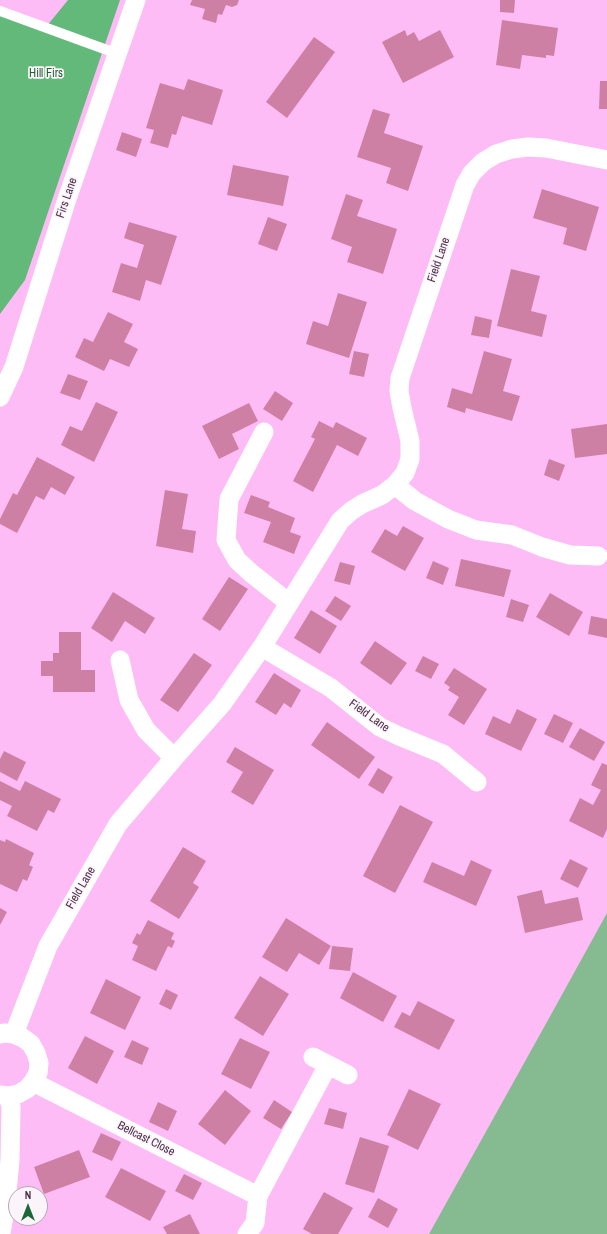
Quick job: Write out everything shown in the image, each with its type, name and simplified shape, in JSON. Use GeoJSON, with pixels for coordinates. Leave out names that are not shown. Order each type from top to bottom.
{"type":"FeatureCollection","features":[{"type":"Feature","properties":{"kind":"street","name":"Firs Lane"},"geometry":{"type":"LineString","coordinates":[[0,397],[14,367],[67,199],[136,0]]}},
{"type":"Feature","properties":{"kind":"street","name":"Field Lane"},"geometry":{"type":"LineString","coordinates":[[7,1034],[48,946],[118,824],[222,704],[262,647],[340,522],[351,511],[382,495],[396,485],[405,473],[410,459],[410,441],[399,391],[400,378],[465,185],[472,173],[483,162],[496,154],[512,149],[528,147],[546,148],[607,160]]}},
{"type":"Feature","properties":{"kind":"street"},"geometry":{"type":"LineString","coordinates":[[264,432],[229,498],[226,540],[237,560],[251,574],[289,603]]}},
{"type":"Feature","properties":{"kind":"street"},"geometry":{"type":"LineString","coordinates":[[396,485],[415,501],[448,519],[476,530],[512,535],[542,547],[570,555],[598,556]]}},
{"type":"Feature","properties":{"kind":"street","name":"Field Lane"},"geometry":{"type":"LineString","coordinates":[[262,647],[331,688],[380,727],[443,754],[476,782]]}},
{"type":"Feature","properties":{"kind":"street"},"geometry":{"type":"LineString","coordinates":[[120,660],[128,700],[146,730],[174,758]]}},
{"type":"Feature","properties":{"kind":"street"},"geometry":{"type":"LineString","coordinates":[[1,1234],[6,1203],[10,1160],[10,1107],[4,1096],[18,1094],[27,1089],[38,1073],[39,1063],[31,1044],[24,1038],[7,1034]]}},
{"type":"Feature","properties":{"kind":"street"},"geometry":{"type":"LineString","coordinates":[[248,1234],[255,1223],[258,1196],[320,1061],[348,1075]]}},
{"type":"Feature","properties":{"kind":"street","name":"Bellcast Close"},"geometry":{"type":"LineString","coordinates":[[33,1082],[258,1196]]}},
{"type":"Feature","properties":{"kind":"lane"},"geometry":{"type":"LineString","coordinates":[[0,11],[118,54]]}},
{"type":"Feature","properties":{"kind":"green space","name":"Hill Firs"},"geometry":{"type":"Polygon","coordinates":[[[68,0],[120,0],[25,280],[0,314],[0,14],[46,27],[68,0]]]}},
{"type":"Feature","properties":{"kind":"green space"},"geometry":{"type":"Polygon","coordinates":[[[607,913],[607,1234],[429,1234],[548,1020],[607,913]]]}},
{"type":"Feature","properties":{"kind":"building"},"geometry":{"type":"Polygon","coordinates":[[[192,0],[239,0],[237,5],[232,7],[226,5],[222,15],[218,14],[216,23],[202,19],[205,9],[190,5],[192,0]]]}},
{"type":"Feature","properties":{"kind":"building"},"geometry":{"type":"Polygon","coordinates":[[[500,0],[515,0],[514,13],[500,12],[500,0]]]}},
{"type":"Feature","properties":{"kind":"building"},"geometry":{"type":"Polygon","coordinates":[[[502,20],[558,28],[554,56],[546,55],[546,58],[522,55],[520,69],[496,65],[502,20]]]}},
{"type":"Feature","properties":{"kind":"building"},"geometry":{"type":"Polygon","coordinates":[[[405,30],[407,36],[414,32],[419,41],[440,30],[454,57],[403,83],[382,42],[405,30]]]}},
{"type":"Feature","properties":{"kind":"building"},"geometry":{"type":"Polygon","coordinates":[[[314,37],[335,52],[287,118],[266,102],[314,37]]]}},
{"type":"Feature","properties":{"kind":"building"},"geometry":{"type":"Polygon","coordinates":[[[188,79],[223,90],[212,125],[182,116],[176,135],[172,134],[168,148],[150,143],[154,130],[146,128],[160,83],[184,90],[188,79]]]}},
{"type":"Feature","properties":{"kind":"building"},"geometry":{"type":"Polygon","coordinates":[[[600,81],[607,81],[607,109],[599,109],[600,81]]]}},
{"type":"Feature","properties":{"kind":"building"},"geometry":{"type":"Polygon","coordinates":[[[373,109],[390,114],[384,133],[423,146],[408,191],[386,183],[391,168],[357,157],[373,109]]]}},
{"type":"Feature","properties":{"kind":"building"},"geometry":{"type":"Polygon","coordinates":[[[122,132],[142,139],[136,157],[116,150],[122,132]]]}},
{"type":"Feature","properties":{"kind":"building"},"geometry":{"type":"Polygon","coordinates":[[[233,165],[289,176],[283,206],[227,195],[233,165]]]}},
{"type":"Feature","properties":{"kind":"building"},"geometry":{"type":"Polygon","coordinates":[[[542,189],[599,207],[586,251],[563,244],[567,228],[533,218],[542,189]]]}},
{"type":"Feature","properties":{"kind":"building"},"geometry":{"type":"Polygon","coordinates":[[[346,194],[363,200],[357,216],[397,229],[383,274],[347,262],[352,247],[331,239],[346,194]]]}},
{"type":"Feature","properties":{"kind":"building"},"geometry":{"type":"Polygon","coordinates":[[[268,217],[287,224],[277,251],[258,244],[268,217]]]}},
{"type":"Feature","properties":{"kind":"building"},"geometry":{"type":"Polygon","coordinates":[[[129,222],[177,236],[161,285],[146,280],[140,301],[112,292],[121,263],[137,268],[144,245],[124,238],[129,222]]]}},
{"type":"Feature","properties":{"kind":"building"},"geometry":{"type":"Polygon","coordinates":[[[511,269],[540,276],[531,311],[547,315],[542,337],[497,326],[511,269]]]}},
{"type":"Feature","properties":{"kind":"building"},"geometry":{"type":"Polygon","coordinates":[[[338,293],[367,302],[349,358],[306,344],[313,321],[328,326],[338,293]]]}},
{"type":"Feature","properties":{"kind":"building"},"geometry":{"type":"Polygon","coordinates":[[[108,312],[133,324],[124,342],[138,349],[129,367],[110,359],[104,371],[75,357],[84,338],[93,342],[108,312]]]}},
{"type":"Feature","properties":{"kind":"building"},"geometry":{"type":"Polygon","coordinates":[[[475,316],[492,320],[489,338],[471,335],[475,316]]]}},
{"type":"Feature","properties":{"kind":"building"},"geometry":{"type":"Polygon","coordinates":[[[354,351],[369,354],[364,377],[349,374],[354,351]]]}},
{"type":"Feature","properties":{"kind":"building"},"geometry":{"type":"Polygon","coordinates":[[[484,351],[512,359],[503,391],[520,396],[512,421],[466,408],[465,413],[447,407],[452,388],[472,394],[484,351]]]}},
{"type":"Feature","properties":{"kind":"building"},"geometry":{"type":"Polygon","coordinates":[[[68,374],[88,381],[80,400],[60,393],[68,374]]]}},
{"type":"Feature","properties":{"kind":"building"},"geometry":{"type":"Polygon","coordinates":[[[275,391],[293,403],[282,421],[263,409],[275,391]]]}},
{"type":"Feature","properties":{"kind":"building"},"geometry":{"type":"Polygon","coordinates":[[[96,402],[118,412],[94,462],[61,445],[70,426],[82,431],[96,402]]]}},
{"type":"Feature","properties":{"kind":"building"},"geometry":{"type":"Polygon","coordinates":[[[249,403],[258,421],[232,434],[239,449],[219,459],[202,426],[249,403]]]}},
{"type":"Feature","properties":{"kind":"building"},"geometry":{"type":"Polygon","coordinates":[[[319,421],[333,428],[336,422],[367,438],[358,456],[337,445],[313,492],[293,481],[315,439],[311,437],[319,421]]]}},
{"type":"Feature","properties":{"kind":"building"},"geometry":{"type":"Polygon","coordinates":[[[607,424],[607,454],[575,458],[571,429],[607,424]]]}},
{"type":"Feature","properties":{"kind":"building"},"geometry":{"type":"Polygon","coordinates":[[[37,457],[75,477],[65,495],[51,487],[44,500],[36,496],[17,533],[0,524],[0,519],[13,493],[17,495],[37,457]]]}},
{"type":"Feature","properties":{"kind":"building"},"geometry":{"type":"Polygon","coordinates":[[[549,459],[565,465],[559,481],[544,475],[549,459]]]}},
{"type":"Feature","properties":{"kind":"building"},"geometry":{"type":"Polygon","coordinates":[[[165,490],[188,494],[182,529],[196,531],[193,553],[156,546],[165,490]]]}},
{"type":"Feature","properties":{"kind":"building"},"geometry":{"type":"Polygon","coordinates":[[[251,495],[270,502],[268,507],[295,518],[290,532],[301,536],[294,554],[263,542],[271,522],[244,513],[251,495]]]}},
{"type":"Feature","properties":{"kind":"building"},"geometry":{"type":"Polygon","coordinates":[[[403,526],[424,538],[405,571],[371,552],[385,529],[397,536],[403,526]]]}},
{"type":"Feature","properties":{"kind":"building"},"geometry":{"type":"Polygon","coordinates":[[[461,559],[511,570],[504,597],[455,586],[461,559]]]}},
{"type":"Feature","properties":{"kind":"building"},"geometry":{"type":"Polygon","coordinates":[[[433,561],[449,568],[443,585],[426,578],[433,561]]]}},
{"type":"Feature","properties":{"kind":"building"},"geometry":{"type":"Polygon","coordinates":[[[340,562],[355,566],[350,585],[334,581],[340,562]]]}},
{"type":"Feature","properties":{"kind":"building"},"geometry":{"type":"Polygon","coordinates":[[[229,577],[248,589],[220,631],[202,619],[229,577]]]}},
{"type":"Feature","properties":{"kind":"building"},"geometry":{"type":"Polygon","coordinates":[[[113,592],[155,618],[145,634],[125,621],[112,642],[91,628],[113,592]]]}},
{"type":"Feature","properties":{"kind":"building"},"geometry":{"type":"Polygon","coordinates":[[[550,593],[583,612],[569,636],[536,617],[550,593]]]}},
{"type":"Feature","properties":{"kind":"building"},"geometry":{"type":"Polygon","coordinates":[[[335,596],[351,606],[341,621],[325,611],[335,596]]]}},
{"type":"Feature","properties":{"kind":"building"},"geometry":{"type":"Polygon","coordinates":[[[511,599],[529,605],[523,622],[506,617],[511,599]]]}},
{"type":"Feature","properties":{"kind":"building"},"geometry":{"type":"Polygon","coordinates":[[[311,610],[337,626],[320,654],[294,638],[311,610]]]}},
{"type":"Feature","properties":{"kind":"building"},"geometry":{"type":"Polygon","coordinates":[[[591,616],[607,619],[607,638],[588,634],[591,616]]]}},
{"type":"Feature","properties":{"kind":"building"},"geometry":{"type":"Polygon","coordinates":[[[59,632],[81,632],[81,670],[95,670],[95,692],[53,692],[53,676],[41,676],[41,661],[53,661],[53,653],[59,653],[59,632]]]}},
{"type":"Feature","properties":{"kind":"building"},"geometry":{"type":"Polygon","coordinates":[[[375,641],[407,663],[391,685],[360,663],[375,641]]]}},
{"type":"Feature","properties":{"kind":"building"},"geometry":{"type":"Polygon","coordinates":[[[194,653],[212,665],[178,712],[160,700],[194,653]]]}},
{"type":"Feature","properties":{"kind":"building"},"geometry":{"type":"Polygon","coordinates":[[[423,656],[439,664],[431,679],[415,671],[423,656]]]}},
{"type":"Feature","properties":{"kind":"building"},"geometry":{"type":"Polygon","coordinates":[[[454,668],[487,689],[464,725],[448,715],[459,697],[448,690],[450,687],[444,683],[454,668]]]}},
{"type":"Feature","properties":{"kind":"building"},"geometry":{"type":"Polygon","coordinates":[[[274,673],[301,690],[291,708],[284,703],[276,715],[255,702],[274,673]]]}},
{"type":"Feature","properties":{"kind":"building"},"geometry":{"type":"Polygon","coordinates":[[[517,709],[537,719],[521,751],[485,734],[493,716],[510,724],[517,709]]]}},
{"type":"Feature","properties":{"kind":"building"},"geometry":{"type":"Polygon","coordinates":[[[554,714],[573,723],[563,743],[544,734],[554,714]]]}},
{"type":"Feature","properties":{"kind":"building"},"geometry":{"type":"Polygon","coordinates":[[[327,722],[375,757],[359,779],[311,745],[327,722]]]}},
{"type":"Feature","properties":{"kind":"building"},"geometry":{"type":"Polygon","coordinates":[[[580,728],[605,742],[594,761],[569,747],[580,728]]]}},
{"type":"Feature","properties":{"kind":"building"},"geometry":{"type":"Polygon","coordinates":[[[235,747],[274,770],[253,805],[231,792],[243,772],[226,762],[235,747]]]}},
{"type":"Feature","properties":{"kind":"building"},"geometry":{"type":"Polygon","coordinates":[[[4,751],[26,762],[17,781],[0,772],[0,759],[4,751]]]}},
{"type":"Feature","properties":{"kind":"building"},"geometry":{"type":"Polygon","coordinates":[[[602,763],[607,765],[607,829],[603,838],[569,821],[580,798],[593,805],[601,790],[591,785],[602,763]]]}},
{"type":"Feature","properties":{"kind":"building"},"geometry":{"type":"Polygon","coordinates":[[[378,768],[393,777],[383,794],[368,785],[378,768]]]}},
{"type":"Feature","properties":{"kind":"building"},"geometry":{"type":"Polygon","coordinates":[[[0,781],[20,791],[25,781],[61,799],[54,813],[48,810],[37,831],[7,816],[12,806],[0,800],[0,781]]]}},
{"type":"Feature","properties":{"kind":"building"},"geometry":{"type":"Polygon","coordinates":[[[400,805],[433,822],[395,893],[363,876],[400,805]]]}},
{"type":"Feature","properties":{"kind":"building"},"geometry":{"type":"Polygon","coordinates":[[[6,839],[34,853],[29,865],[33,867],[27,881],[23,879],[17,892],[0,884],[0,840],[5,842],[6,839]]]}},
{"type":"Feature","properties":{"kind":"building"},"geometry":{"type":"Polygon","coordinates":[[[183,847],[206,861],[193,883],[199,887],[179,919],[150,901],[183,847]]]}},
{"type":"Feature","properties":{"kind":"building"},"geometry":{"type":"Polygon","coordinates":[[[570,859],[588,868],[578,888],[560,879],[570,859]]]}},
{"type":"Feature","properties":{"kind":"building"},"geometry":{"type":"Polygon","coordinates":[[[471,860],[492,870],[476,906],[423,882],[432,862],[464,876],[471,860]]]}},
{"type":"Feature","properties":{"kind":"building"},"geometry":{"type":"Polygon","coordinates":[[[542,890],[545,904],[578,897],[583,920],[525,933],[517,896],[542,890]]]}},
{"type":"Feature","properties":{"kind":"building"},"geometry":{"type":"Polygon","coordinates":[[[0,908],[7,912],[0,925],[0,908]]]}},
{"type":"Feature","properties":{"kind":"building"},"geometry":{"type":"Polygon","coordinates":[[[286,918],[331,946],[319,965],[299,953],[287,972],[262,957],[286,918]]]}},
{"type":"Feature","properties":{"kind":"building"},"geometry":{"type":"Polygon","coordinates":[[[148,920],[174,933],[171,939],[175,941],[172,948],[168,946],[156,971],[132,960],[138,946],[132,943],[137,933],[140,935],[148,920]]]}},
{"type":"Feature","properties":{"kind":"building"},"geometry":{"type":"Polygon","coordinates":[[[332,946],[353,948],[350,971],[329,969],[332,946]]]}},
{"type":"Feature","properties":{"kind":"building"},"geometry":{"type":"Polygon","coordinates":[[[353,972],[397,996],[383,1022],[340,998],[353,972]]]}},
{"type":"Feature","properties":{"kind":"building"},"geometry":{"type":"Polygon","coordinates":[[[260,976],[289,994],[263,1036],[234,1018],[260,976]]]}},
{"type":"Feature","properties":{"kind":"building"},"geometry":{"type":"Polygon","coordinates":[[[106,979],[141,997],[125,1030],[90,1013],[106,979]]]}},
{"type":"Feature","properties":{"kind":"building"},"geometry":{"type":"Polygon","coordinates":[[[166,989],[178,995],[171,1010],[159,1004],[166,989]]]}},
{"type":"Feature","properties":{"kind":"building"},"geometry":{"type":"Polygon","coordinates":[[[418,1001],[455,1020],[439,1050],[394,1027],[402,1012],[410,1016],[418,1001]]]}},
{"type":"Feature","properties":{"kind":"building"},"geometry":{"type":"Polygon","coordinates":[[[85,1036],[114,1051],[97,1084],[68,1068],[85,1036]]]}},
{"type":"Feature","properties":{"kind":"building"},"geometry":{"type":"Polygon","coordinates":[[[240,1038],[270,1052],[251,1089],[221,1074],[240,1038]]]}},
{"type":"Feature","properties":{"kind":"building"},"geometry":{"type":"Polygon","coordinates":[[[132,1040],[149,1048],[142,1065],[124,1057],[132,1040]]]}},
{"type":"Feature","properties":{"kind":"building"},"geometry":{"type":"Polygon","coordinates":[[[409,1089],[441,1104],[418,1150],[387,1135],[409,1089]]]}},
{"type":"Feature","properties":{"kind":"building"},"geometry":{"type":"Polygon","coordinates":[[[225,1090],[251,1111],[225,1145],[198,1124],[225,1090]]]}},
{"type":"Feature","properties":{"kind":"building"},"geometry":{"type":"Polygon","coordinates":[[[274,1100],[292,1112],[281,1129],[263,1118],[274,1100]]]}},
{"type":"Feature","properties":{"kind":"building"},"geometry":{"type":"Polygon","coordinates":[[[158,1102],[177,1111],[168,1131],[149,1122],[158,1102]]]}},
{"type":"Feature","properties":{"kind":"building"},"geometry":{"type":"Polygon","coordinates":[[[329,1108],[347,1113],[343,1129],[324,1124],[329,1108]]]}},
{"type":"Feature","properties":{"kind":"building"},"geometry":{"type":"Polygon","coordinates":[[[101,1133],[121,1142],[112,1161],[92,1152],[101,1133]]]}},
{"type":"Feature","properties":{"kind":"building"},"geometry":{"type":"Polygon","coordinates":[[[360,1137],[389,1146],[374,1193],[345,1184],[360,1137]]]}},
{"type":"Feature","properties":{"kind":"building"},"geometry":{"type":"Polygon","coordinates":[[[79,1150],[90,1177],[48,1193],[48,1186],[41,1186],[34,1167],[79,1150]]]}},
{"type":"Feature","properties":{"kind":"building"},"geometry":{"type":"Polygon","coordinates":[[[121,1168],[166,1191],[150,1221],[105,1197],[121,1168]]]}},
{"type":"Feature","properties":{"kind":"building"},"geometry":{"type":"Polygon","coordinates":[[[184,1174],[202,1183],[193,1200],[175,1191],[184,1174]]]}},
{"type":"Feature","properties":{"kind":"building"},"geometry":{"type":"Polygon","coordinates":[[[324,1192],[353,1208],[338,1234],[312,1234],[303,1229],[324,1192]]]}},
{"type":"Feature","properties":{"kind":"building"},"geometry":{"type":"Polygon","coordinates":[[[378,1198],[398,1209],[388,1228],[368,1217],[378,1198]]]}},
{"type":"Feature","properties":{"kind":"building"},"geometry":{"type":"Polygon","coordinates":[[[190,1214],[200,1234],[167,1234],[163,1227],[190,1214]]]}}]}
